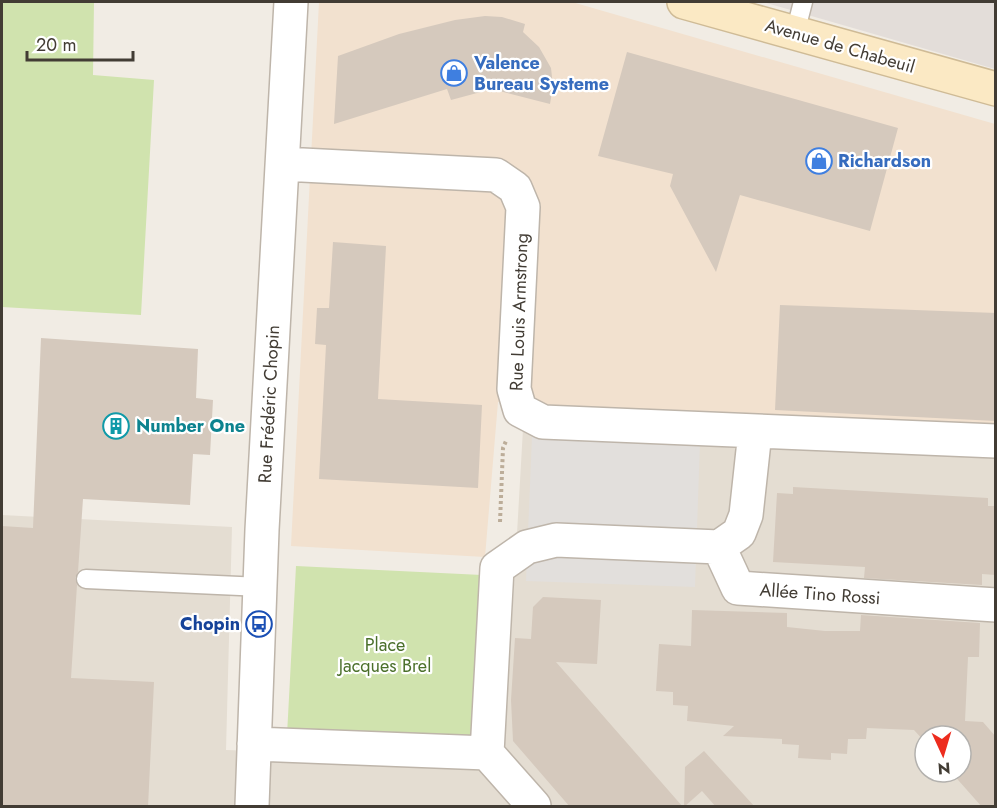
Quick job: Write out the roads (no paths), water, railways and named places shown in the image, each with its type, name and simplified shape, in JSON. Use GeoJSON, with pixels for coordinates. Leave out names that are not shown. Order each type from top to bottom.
{"type":"FeatureCollection","features":[{"type":"Feature","properties":{"kind":"main road","name":"Avenue de Chabeuil"},"geometry":{"type":"LineString","coordinates":[[684,2],[996,89]]}},
{"type":"Feature","properties":{"kind":"street","name":"Rue Frédéric Chopin"},"geometry":{"type":"LineString","coordinates":[[252,807],[260,587],[291,2]]}},
{"type":"Feature","properties":{"kind":"street","name":"Rue Louis Armstrong"},"geometry":{"type":"LineString","coordinates":[[283,164],[496,175],[515,188],[523,207],[513,389],[520,410],[543,422],[996,441]]}},
{"type":"Feature","properties":{"kind":"street"},"geometry":{"type":"LineString","coordinates":[[534,807],[487,753],[497,568],[527,547],[556,540],[719,548],[739,533],[746,515],[755,432]]}},
{"type":"Feature","properties":{"kind":"street","name":"Allée Tino Rossi"},"geometry":{"type":"LineString","coordinates":[[719,548],[738,588],[996,605]]}},
{"type":"Feature","properties":{"kind":"street"},"geometry":{"type":"LineString","coordinates":[[254,744],[487,753]]}},
{"type":"Feature","properties":{"kind":"lane"},"geometry":{"type":"LineString","coordinates":[[795,33],[803,2]]}},
{"type":"Feature","properties":{"kind":"lane"},"geometry":{"type":"LineString","coordinates":[[86,579],[260,587]]}},
{"type":"Feature","properties":{"kind":"place","name":"Valence Bureau Systeme"},"geometry":{"type":"Point","coordinates":[454,73]}},
{"type":"Feature","properties":{"kind":"place","name":"Richardson"},"geometry":{"type":"Point","coordinates":[819,161]}},
{"type":"Feature","properties":{"kind":"place","name":"Number One"},"geometry":{"type":"Point","coordinates":[116,426]}},
{"type":"Feature","properties":{"kind":"place","name":"Chopin"},"geometry":{"type":"Point","coordinates":[259,624]}},
{"type":"Feature","properties":{"kind":"park label","name":"Place Jacques Brel"},"geometry":{"type":"Point","coordinates":[385,655]}}]}
